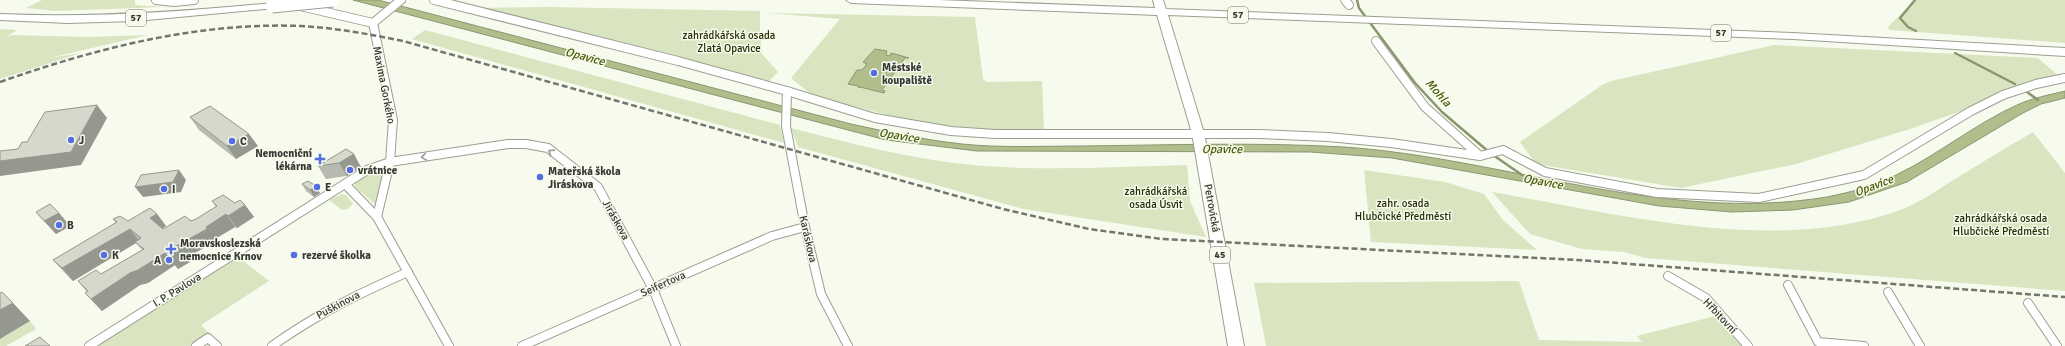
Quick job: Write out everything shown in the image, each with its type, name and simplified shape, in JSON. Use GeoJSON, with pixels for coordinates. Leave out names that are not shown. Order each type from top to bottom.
{"type":"FeatureCollection","features":[{"type":"Feature","properties":{"kind":"main road","name":"57"},"geometry":{"type":"LineString","coordinates":[[0,17],[119,19],[201,14],[333,0]]}},
{"type":"Feature","properties":{"kind":"main road","name":"57"},"geometry":{"type":"LineString","coordinates":[[851,0],[1847,38],[2065,52]]}},
{"type":"Feature","properties":{"kind":"main road"},"geometry":{"type":"LineString","coordinates":[[1025,7],[1080,4],[1138,6],[1150,0]]}},
{"type":"Feature","properties":{"kind":"main road","name":"45"},"geometry":{"type":"LineString","coordinates":[[1158,0],[1199,134]]}},
{"type":"Feature","properties":{"kind":"main road"},"geometry":{"type":"LineString","coordinates":[[1165,0],[1175,6],[1184,8],[1257,11],[1315,18]]}},
{"type":"Feature","properties":{"kind":"main road"},"geometry":{"type":"LineString","coordinates":[[1025,7],[1146,17],[1161,27],[1174,51]]}},
{"type":"Feature","properties":{"kind":"main road"},"geometry":{"type":"LineString","coordinates":[[1174,51],[1171,27],[1183,18],[1315,18]]}},
{"type":"Feature","properties":{"kind":"main road","name":"Petrovická"},"geometry":{"type":"LineString","coordinates":[[1199,134],[1236,346]]}},
{"type":"Feature","properties":{"kind":"street"},"geometry":{"type":"LineString","coordinates":[[156,0],[172,2],[194,0]]}},
{"type":"Feature","properties":{"kind":"street"},"geometry":{"type":"LineString","coordinates":[[287,0],[306,8],[373,23],[401,0]]}},
{"type":"Feature","properties":{"kind":"street"},"geometry":{"type":"LineString","coordinates":[[434,0],[678,61],[787,94],[875,118],[951,131],[995,134],[1199,134],[1328,136],[1483,156],[1503,150],[1545,172],[1657,193],[1759,198],[1864,175],[1971,111],[2002,95],[2036,84],[2065,78]]}},
{"type":"Feature","properties":{"kind":"street","name":"Maxima Gorkého"},"geometry":{"type":"LineString","coordinates":[[373,23],[393,120],[390,162],[376,217]]}},
{"type":"Feature","properties":{"kind":"street"},"geometry":{"type":"LineString","coordinates":[[1376,41],[1425,107],[1483,156]]}},
{"type":"Feature","properties":{"kind":"street","name":"Karáskova"},"geometry":{"type":"LineString","coordinates":[[787,94],[786,126],[805,227],[821,294],[848,346]]}},
{"type":"Feature","properties":{"kind":"street","name":"Jiráskova"},"geometry":{"type":"LineString","coordinates":[[390,162],[508,144],[526,144],[548,148],[598,187],[653,289],[676,346]]}},
{"type":"Feature","properties":{"kind":"street","name":"I. P. Pavlova"},"geometry":{"type":"LineString","coordinates":[[89,346],[366,170],[390,162]]}},
{"type":"Feature","properties":{"kind":"street"},"geometry":{"type":"LineString","coordinates":[[345,184],[376,217],[449,346]]}},
{"type":"Feature","properties":{"kind":"street","name":"Seifertova"},"geometry":{"type":"LineString","coordinates":[[522,346],[772,236],[805,227]]}},
{"type":"Feature","properties":{"kind":"street","name":"Puškinova"},"geometry":{"type":"LineString","coordinates":[[272,346],[303,324],[348,299],[408,272]]}},
{"type":"Feature","properties":{"kind":"street","name":"Hřbitovní"},"geometry":{"type":"LineString","coordinates":[[1668,276],[1706,298],[1748,346]]}},
{"type":"Feature","properties":{"kind":"street"},"geometry":{"type":"LineString","coordinates":[[1788,285],[1818,342],[1864,346]]}},
{"type":"Feature","properties":{"kind":"street"},"geometry":{"type":"LineString","coordinates":[[1888,292],[1920,346]]}},
{"type":"Feature","properties":{"kind":"street"},"geometry":{"type":"LineString","coordinates":[[2028,303],[2057,346]]}},
{"type":"Feature","properties":{"kind":"street"},"geometry":{"type":"LineString","coordinates":[[196,346],[208,338],[217,346]]}},
{"type":"Feature","properties":{"kind":"green space"},"geometry":{"type":"Polygon","coordinates":[[[42,0],[135,0],[135,5],[164,7],[55,11],[26,8],[42,0]]]}},
{"type":"Feature","properties":{"kind":"green space"},"geometry":{"type":"Polygon","coordinates":[[[1915,0],[2065,0],[2065,43],[1890,30],[1887,28],[1915,0]]]}},
{"type":"Feature","properties":{"kind":"green space","name":"zahrádkářská osada Zlatá Opavice"},"geometry":{"type":"Polygon","coordinates":[[[550,7],[760,11],[762,54],[778,72],[767,83],[473,8],[550,7]]]}},
{"type":"Feature","properties":{"kind":"green space","name":"Městské koupaliště"},"geometry":{"type":"Polygon","coordinates":[[[767,13],[975,17],[983,79],[987,82],[1042,81],[1044,130],[977,132],[915,122],[813,96],[791,78],[840,19],[767,13]]]}},
{"type":"Feature","properties":{"kind":"green space"},"geometry":{"type":"Polygon","coordinates":[[[0,29],[17,30],[6,37],[12,35],[88,37],[148,35],[49,58],[81,53],[0,79],[0,29]]]}},
{"type":"Feature","properties":{"kind":"green space"},"geometry":{"type":"Polygon","coordinates":[[[425,30],[780,125],[784,143],[412,39],[425,30]]]}},
{"type":"Feature","properties":{"kind":"green space"},"geometry":{"type":"Polygon","coordinates":[[[1774,45],[2038,58],[2060,77],[2032,82],[1997,93],[1967,109],[1910,129],[1796,164],[1681,188],[1536,164],[1520,142],[1602,85],[1611,81],[1774,45]]]}},
{"type":"Feature","properties":{"kind":"green space","name":"zahrádkářská osada Úsvit"},"geometry":{"type":"Polygon","coordinates":[[[791,128],[902,154],[969,165],[1031,168],[1094,168],[1187,165],[1190,201],[1206,237],[1023,209],[798,147],[791,128]]]}},
{"type":"Feature","properties":{"kind":"green space","name":"zahrádkářská osada Hlubčické Předměstí"},"geometry":{"type":"Polygon","coordinates":[[[2033,132],[2065,173],[2065,291],[1646,258],[1624,252],[1582,249],[1530,234],[1492,192],[1646,220],[1700,227],[1753,230],[1806,229],[1857,222],[1905,208],[2033,132]]]}},
{"type":"Feature","properties":{"kind":"green space","name":"zahr. osada Hlubčické Předměstí"},"geometry":{"type":"Polygon","coordinates":[[[1364,170],[1445,182],[1484,194],[1503,220],[1537,250],[1371,242],[1364,170]]]}},
{"type":"Feature","properties":{"kind":"green space"},"geometry":{"type":"Polygon","coordinates":[[[372,172],[378,172],[383,176],[376,205],[355,187],[355,183],[372,172]]]}},
{"type":"Feature","properties":{"kind":"green space"},"geometry":{"type":"Polygon","coordinates":[[[342,194],[346,195],[353,204],[348,209],[342,210],[329,200],[342,194]]]}},
{"type":"Feature","properties":{"kind":"green space"},"geometry":{"type":"Polygon","coordinates":[[[237,256],[269,281],[201,325],[209,333],[190,346],[94,346],[237,256]]]}},
{"type":"Feature","properties":{"kind":"green space"},"geometry":{"type":"Polygon","coordinates":[[[1519,281],[1539,340],[1642,342],[1637,336],[1715,316],[1741,346],[1266,346],[1254,283],[1519,281]]]}},
{"type":"Feature","properties":{"kind":"green space"},"geometry":{"type":"Polygon","coordinates":[[[30,321],[36,329],[6,346],[0,346],[0,339],[30,321]]]}},
{"type":"Feature","properties":{"kind":"water","name":"Opavice"},"geometry":{"type":"Polygon","coordinates":[[[353,0],[378,0],[851,124],[934,140],[962,144],[1007,146],[1245,144],[1344,147],[1404,153],[1645,196],[1705,202],[1766,203],[1827,197],[1863,188],[1881,182],[1913,166],[1986,121],[2017,105],[2065,91],[2065,98],[2041,104],[2023,113],[1907,182],[1849,202],[1793,210],[1732,212],[1659,206],[1392,158],[1310,152],[977,151],[886,140],[353,0]]]}},
{"type":"Feature","properties":{"kind":"water","name":"Městské koupaliště"},"geometry":{"type":"Polygon","coordinates":[[[875,49],[887,51],[886,55],[890,56],[891,53],[909,58],[905,58],[882,90],[885,91],[884,93],[859,88],[858,86],[848,84],[857,70],[862,70],[867,64],[863,62],[875,49]]]}},
{"type":"Feature","properties":{"kind":"building"},"geometry":{"type":"Polygon","coordinates":[[[97,105],[71,152],[0,161],[0,151],[18,149],[22,142],[27,142],[45,112],[97,105]]]}},
{"type":"Feature","properties":{"kind":"building"},"geometry":{"type":"Polygon","coordinates":[[[210,106],[249,134],[227,146],[190,117],[210,106]]]}},
{"type":"Feature","properties":{"kind":"building"},"geometry":{"type":"Polygon","coordinates":[[[346,149],[354,154],[339,163],[318,166],[346,149]]]}},
{"type":"Feature","properties":{"kind":"building"},"geometry":{"type":"Polygon","coordinates":[[[179,170],[173,182],[135,187],[141,175],[179,170]]]}},
{"type":"Feature","properties":{"kind":"building"},"geometry":{"type":"Polygon","coordinates":[[[308,181],[316,186],[310,190],[302,184],[308,181]]]}},
{"type":"Feature","properties":{"kind":"building"},"geometry":{"type":"Polygon","coordinates":[[[223,195],[235,203],[240,200],[245,205],[228,216],[226,214],[206,227],[207,229],[176,246],[180,250],[168,256],[165,253],[138,270],[130,273],[91,299],[85,293],[88,291],[78,281],[96,270],[101,274],[144,249],[135,242],[141,238],[130,229],[62,268],[53,260],[117,222],[113,219],[120,216],[128,221],[150,208],[157,214],[150,218],[163,229],[185,216],[191,221],[196,219],[217,206],[212,201],[223,195]]]}},
{"type":"Feature","properties":{"kind":"building"},"geometry":{"type":"Polygon","coordinates":[[[50,204],[59,213],[44,221],[36,212],[50,204]]]}},
{"type":"Feature","properties":{"kind":"building"},"geometry":{"type":"Polygon","coordinates":[[[2,292],[13,303],[0,310],[0,293],[2,292]]]}},
{"type":"Feature","properties":{"kind":"building"},"geometry":{"type":"Polygon","coordinates":[[[40,337],[50,346],[25,346],[40,337]]]}},
{"type":"Feature","properties":{"kind":"waterway","name":"Mohla"},"geometry":{"type":"LineString","coordinates":[[1357,0],[1359,8],[1415,83],[1442,112],[1489,152]]}},
{"type":"Feature","properties":{"kind":"waterway"},"geometry":{"type":"LineString","coordinates":[[1915,0],[1900,18],[1908,27],[1916,31]]}},
{"type":"Feature","properties":{"kind":"waterway"},"geometry":{"type":"LineString","coordinates":[[1955,53],[2015,84]]}},
{"type":"Feature","properties":{"kind":"waterway"},"geometry":{"type":"LineString","coordinates":[[2027,92],[2038,100]]}},
{"type":"Feature","properties":{"kind":"waterway","name":"Mohla"},"geometry":{"type":"LineString","coordinates":[[1493,155],[1522,175]]}},
{"type":"Feature","properties":{"kind":"railway"},"geometry":{"type":"LineString","coordinates":[[0,82],[73,58],[111,48],[186,33],[224,28],[262,26],[327,28],[403,41],[1003,209],[1089,229],[1162,239],[1578,260],[2065,297]]}},
{"type":"Feature","properties":{"kind":"place","name":"Městské koupaliště"},"geometry":{"type":"Point","coordinates":[874,73]}},
{"type":"Feature","properties":{"kind":"place","name":"J"},"geometry":{"type":"Point","coordinates":[71,140]}},
{"type":"Feature","properties":{"kind":"place","name":"C"},"geometry":{"type":"Point","coordinates":[232,141]}},
{"type":"Feature","properties":{"kind":"place","name":"Nemocniční lékárna"},"geometry":{"type":"Point","coordinates":[320,159]}},
{"type":"Feature","properties":{"kind":"place","name":"vrátnice"},"geometry":{"type":"Point","coordinates":[350,170]}},
{"type":"Feature","properties":{"kind":"place","name":"Mateřská škola Jiráskova"},"geometry":{"type":"Point","coordinates":[540,177]}},
{"type":"Feature","properties":{"kind":"place","name":"E"},"geometry":{"type":"Point","coordinates":[317,187]}},
{"type":"Feature","properties":{"kind":"place","name":"I"},"geometry":{"type":"Point","coordinates":[164,189]}},
{"type":"Feature","properties":{"kind":"place","name":"B"},"geometry":{"type":"Point","coordinates":[59,225]}},
{"type":"Feature","properties":{"kind":"place","name":"Moravskoslezská nemocnice Krnov"},"geometry":{"type":"Point","coordinates":[171,249]}},
{"type":"Feature","properties":{"kind":"place","name":"K"},"geometry":{"type":"Point","coordinates":[104,255]}},
{"type":"Feature","properties":{"kind":"place","name":"rezervé školka"},"geometry":{"type":"Point","coordinates":[294,255]}},
{"type":"Feature","properties":{"kind":"place","name":"A"},"geometry":{"type":"Point","coordinates":[169,260]}}]}
